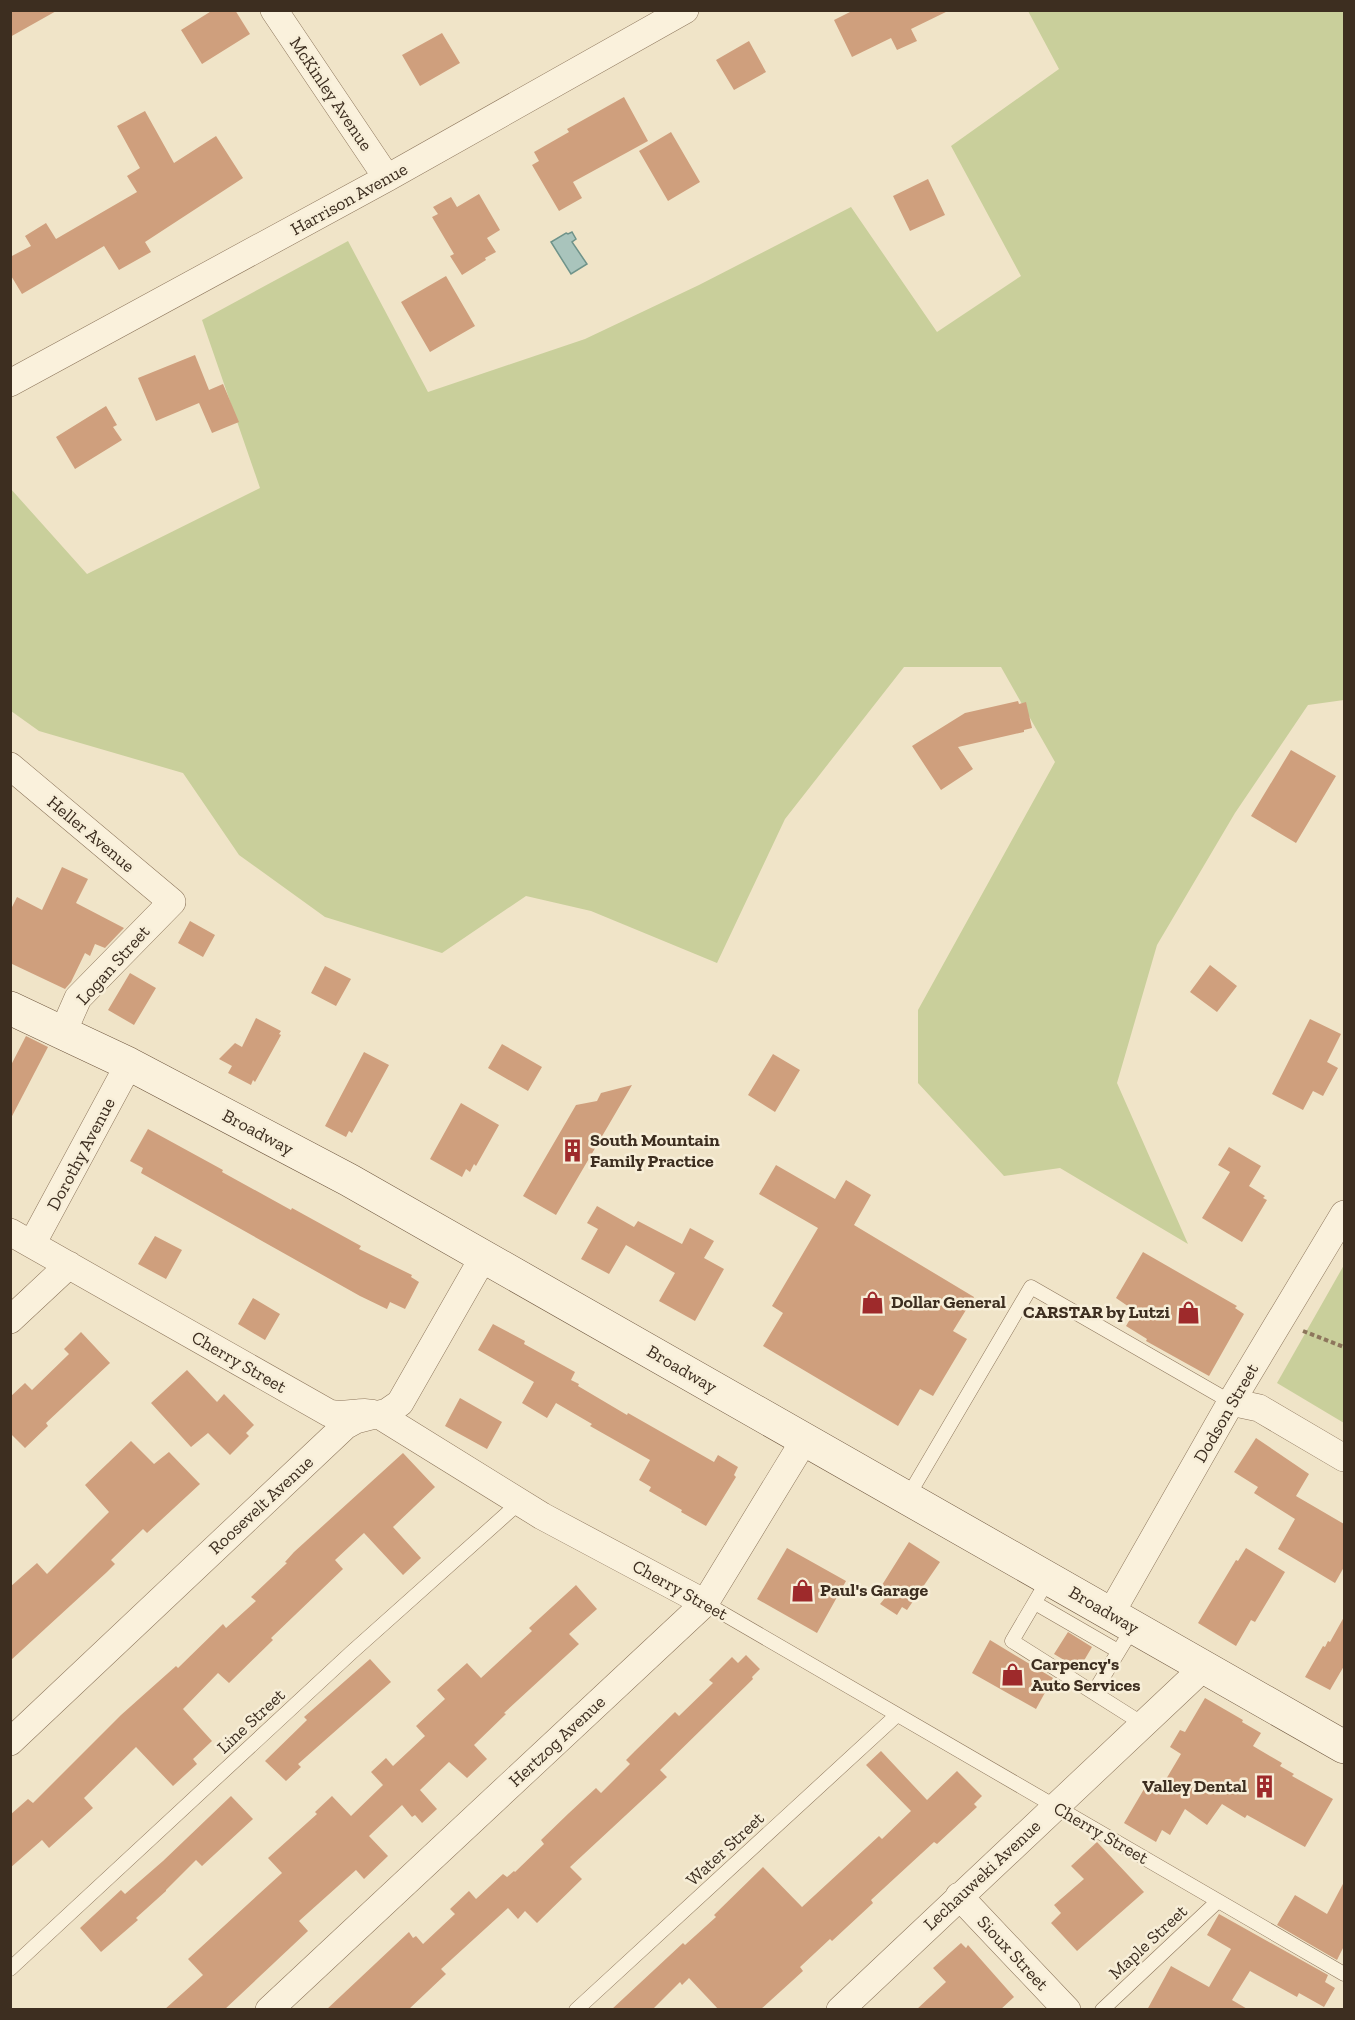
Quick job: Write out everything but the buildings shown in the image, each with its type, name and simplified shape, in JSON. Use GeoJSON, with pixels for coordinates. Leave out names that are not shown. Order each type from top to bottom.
{"type":"FeatureCollection","features":[{"type":"Feature","properties":{"kind":"main road","name":"Broadway"},"geometry":{"type":"LineString","coordinates":[[10,1008],[129,1064],[349,1180],[907,1498],[1042,1591],[1203,1668],[1344,1747]]}},
{"type":"Feature","properties":{"kind":"street","name":"McKinley Avenue"},"geometry":{"type":"LineString","coordinates":[[274,10],[387,178]]}},
{"type":"Feature","properties":{"kind":"street","name":"Harrison Avenue"},"geometry":{"type":"LineString","coordinates":[[10,383],[387,178],[685,10]]}},
{"type":"Feature","properties":{"kind":"street","name":"Heller Avenue"},"geometry":{"type":"LineString","coordinates":[[10,766],[172,902]]}},
{"type":"Feature","properties":{"kind":"street","name":"Logan Street"},"geometry":{"type":"LineString","coordinates":[[63,1032],[78,998],[172,902]]}},
{"type":"Feature","properties":{"kind":"street","name":"Dorothy Avenue"},"geometry":{"type":"LineString","coordinates":[[21,1238],[129,1064]]}},
{"type":"Feature","properties":{"kind":"street","name":"Dodson Street"},"geometry":{"type":"LineString","coordinates":[[1121,1630],[1231,1402],[1344,1214]]}},
{"type":"Feature","properties":{"kind":"street","name":"Cherry Street"},"geometry":{"type":"LineString","coordinates":[[21,1238],[329,1413],[341,1416],[367,1411],[379,1415],[520,1503],[705,1603]]}},
{"type":"Feature","properties":{"kind":"street","name":"Roosevelt Avenue"},"geometry":{"type":"LineString","coordinates":[[10,1742],[345,1426],[356,1420],[387,1412],[400,1403],[484,1256]]}},
{"type":"Feature","properties":{"kind":"street"},"geometry":{"type":"LineString","coordinates":[[10,1320],[69,1265]]}},
{"type":"Feature","properties":{"kind":"street"},"geometry":{"type":"LineString","coordinates":[[1231,1402],[1259,1408],[1344,1458]]}},
{"type":"Feature","properties":{"kind":"street","name":"Hertzog Avenue"},"geometry":{"type":"LineString","coordinates":[[269,2010],[705,1603],[805,1439]]}},
{"type":"Feature","properties":{"kind":"street","name":"Lechauweki Avenue"},"geometry":{"type":"LineString","coordinates":[[840,2010],[1203,1668]]}},
{"type":"Feature","properties":{"kind":"street","name":"Sioux Street"},"geometry":{"type":"LineString","coordinates":[[959,1896],[1067,2010]]}},
{"type":"Feature","properties":{"kind":"lane"},"geometry":{"type":"LineString","coordinates":[[907,1498],[1031,1287],[1231,1402]]}},
{"type":"Feature","properties":{"kind":"lane","name":"Line Street"},"geometry":{"type":"LineString","coordinates":[[10,1970],[352,1652],[520,1503]]}},
{"type":"Feature","properties":{"kind":"lane"},"geometry":{"type":"LineString","coordinates":[[1042,1591],[1012,1641],[1143,1724]]}},
{"type":"Feature","properties":{"kind":"lane","name":"Cherry Street"},"geometry":{"type":"LineString","coordinates":[[705,1603],[1344,1974]]}},
{"type":"Feature","properties":{"kind":"lane"},"geometry":{"type":"LineString","coordinates":[[1094,1692],[1121,1630]]}},
{"type":"Feature","properties":{"kind":"lane","name":"Water Street"},"geometry":{"type":"LineString","coordinates":[[576,2010],[897,1715]]}},
{"type":"Feature","properties":{"kind":"lane","name":"Maple Street"},"geometry":{"type":"LineString","coordinates":[[1102,2010],[1218,1901]]}},
{"type":"Feature","properties":{"kind":"path"},"geometry":{"type":"LineString","coordinates":[[1302,1331],[1344,1347]]}},
{"type":"Feature","properties":{"kind":"green space"},"geometry":{"type":"Polygon","coordinates":[[[1028,11],[1344,11],[1344,700],[1308,705],[1235,813],[1157,945],[1117,1083],[1188,1244],[1060,1168],[1004,1176],[918,1083],[918,1010],[1055,762],[1001,667],[904,667],[785,819],[717,963],[591,911],[526,896],[442,953],[325,917],[239,855],[183,773],[39,731],[11,711],[10,488],[87,574],[260,488],[202,320],[348,241],[428,392],[585,339],[699,285],[851,207],[937,332],[1021,276],[951,146],[1059,69],[1028,11]]]}},
{"type":"Feature","properties":{"kind":"green space"},"geometry":{"type":"Polygon","coordinates":[[[1344,1265],[1344,1423],[1277,1383],[1344,1265]]]}},
{"type":"Feature","properties":{"kind":"water"},"geometry":{"type":"Polygon","coordinates":[[[572,232],[576,239],[572,242],[587,264],[571,274],[551,242],[572,232]]]}},
{"type":"Feature","properties":{"kind":"place","name":"South Mountain Family Practice"},"geometry":{"type":"Point","coordinates":[572,1150]}},
{"type":"Feature","properties":{"kind":"place","name":"Dollar General"},"geometry":{"type":"Point","coordinates":[873,1302]}},
{"type":"Feature","properties":{"kind":"place","name":"CARSTAR by Lutzi"},"geometry":{"type":"Point","coordinates":[1188,1312]}},
{"type":"Feature","properties":{"kind":"place","name":"Paul's Garage"},"geometry":{"type":"Point","coordinates":[802,1590]}},
{"type":"Feature","properties":{"kind":"place","name":"Carpency's Auto Services"},"geometry":{"type":"Point","coordinates":[1013,1674]}},
{"type":"Feature","properties":{"kind":"place","name":"Valley Dental"},"geometry":{"type":"Point","coordinates":[1265,1786]}}]}
